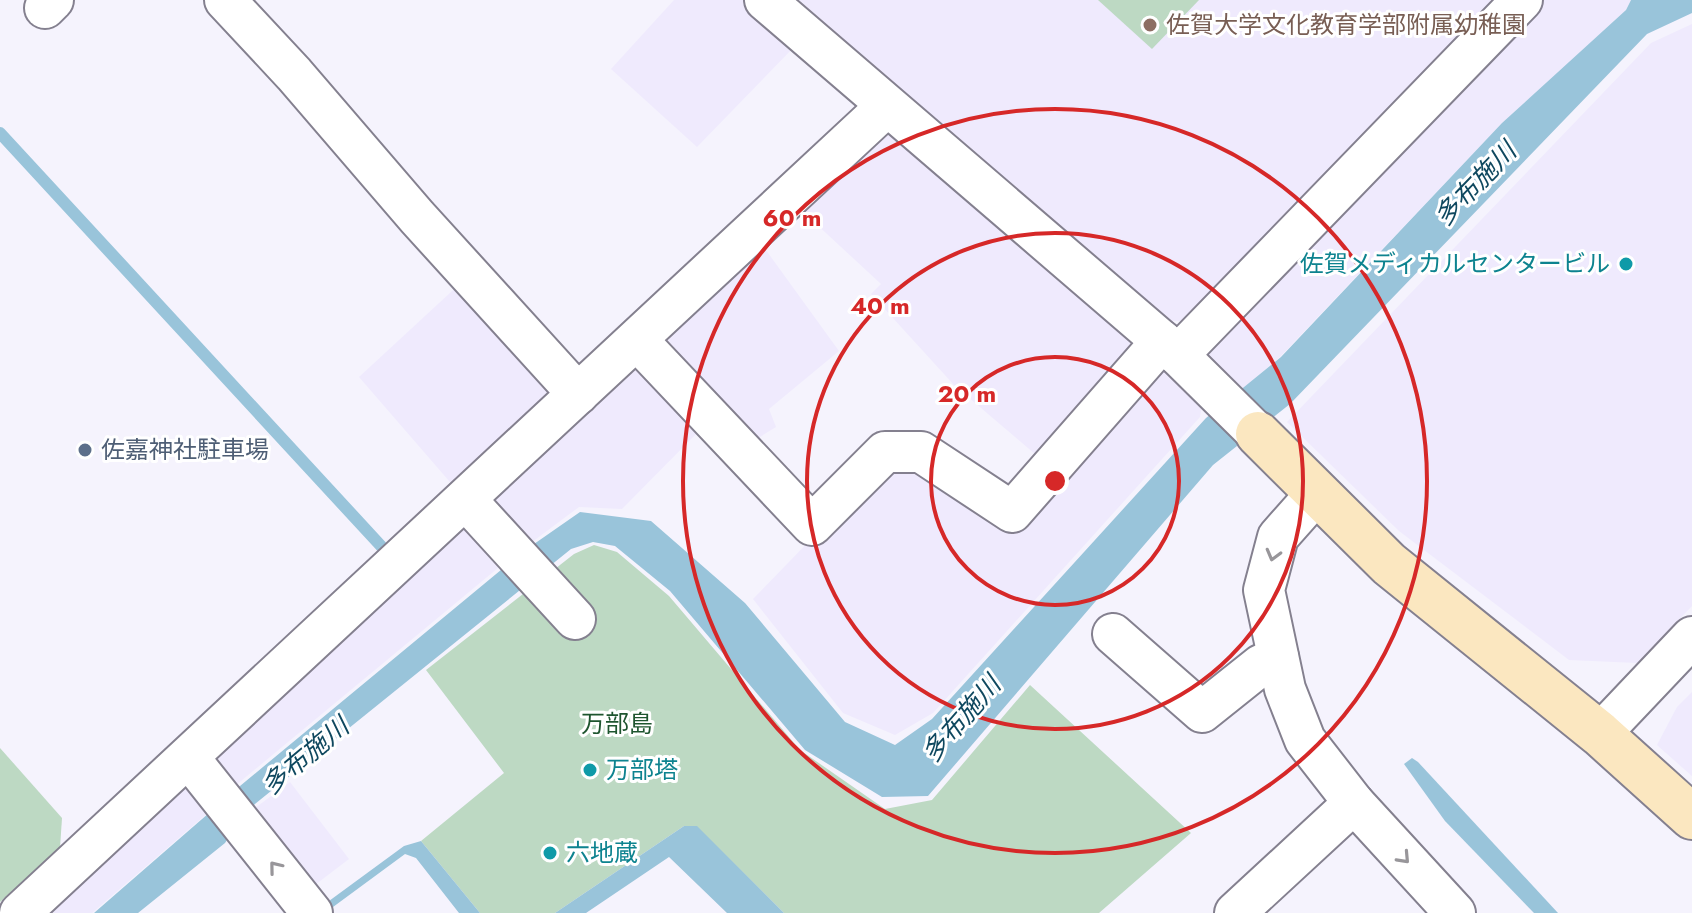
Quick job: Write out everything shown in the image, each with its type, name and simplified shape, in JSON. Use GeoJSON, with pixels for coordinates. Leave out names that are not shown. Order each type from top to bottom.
{"type":"FeatureCollection","features":[{"type":"Feature","properties":{"kind":"street"},"geometry":{"type":"LineString","coordinates":[[225,0],[578,394]]}},
{"type":"Feature","properties":{"kind":"street"},"geometry":{"type":"LineString","coordinates":[[765,0],[1170,348],[1389,564],[1600,734],[1692,817]]}},
{"type":"Feature","properties":{"kind":"street"},"geometry":{"type":"LineString","coordinates":[[637,340],[812,525],[885,452],[921,452],[1012,512],[1170,348],[1522,0]]}},
{"type":"Feature","properties":{"kind":"street"},"geometry":{"type":"LineString","coordinates":[[20,913],[887,106]]}},
{"type":"Feature","properties":{"kind":"street"},"geometry":{"type":"LineString","coordinates":[[1317,493],[1278,537],[1264,590],[1285,689],[1305,740],[1354,803],[1455,913]]}},
{"type":"Feature","properties":{"kind":"street"},"geometry":{"type":"LineString","coordinates":[[466,500],[575,619]]}},
{"type":"Feature","properties":{"kind":"street"},"geometry":{"type":"LineString","coordinates":[[1113,634],[1202,712],[1261,665],[1278,657]]}},
{"type":"Feature","properties":{"kind":"street"},"geometry":{"type":"LineString","coordinates":[[1600,734],[1692,637]]}},
{"type":"Feature","properties":{"kind":"street"},"geometry":{"type":"LineString","coordinates":[[189,758],[312,913]]}},
{"type":"Feature","properties":{"kind":"street"},"geometry":{"type":"LineString","coordinates":[[1235,913],[1354,803]]}},
{"type":"Feature","properties":{"kind":"shaded area"},"geometry":{"type":"Polygon","coordinates":[[[674,0],[744,0],[795,46],[697,147],[611,69],[674,0]]]}},
{"type":"Feature","properties":{"kind":"shaded area"},"geometry":{"type":"Polygon","coordinates":[[[799,0],[1631,0],[1626,10],[1502,123],[1280,357],[1243,388],[1196,346],[1185,321],[1162,321],[799,0]]]}},
{"type":"Feature","properties":{"kind":"shaded area"},"geometry":{"type":"Polygon","coordinates":[[[1692,24],[1692,606],[1637,663],[1569,660],[1399,531],[1287,422],[1651,43],[1692,24]]]}},
{"type":"Feature","properties":{"kind":"shaded area"},"geometry":{"type":"Polygon","coordinates":[[[890,126],[1202,402],[1200,417],[933,713],[895,735],[843,713],[753,599],[887,461],[918,460],[1005,513],[1049,466],[954,385],[871,294],[881,284],[800,209],[890,126]]]}},
{"type":"Feature","properties":{"kind":"shaded area"},"geometry":{"type":"Polygon","coordinates":[[[763,246],[839,351],[769,409],[776,427],[750,443],[657,344],[763,246]]]}},
{"type":"Feature","properties":{"kind":"shaded area"},"geometry":{"type":"Polygon","coordinates":[[[464,280],[563,388],[456,489],[359,377],[464,280]]]}},
{"type":"Feature","properties":{"kind":"shaded area"},"geometry":{"type":"Polygon","coordinates":[[[644,359],[703,427],[622,509],[579,507],[524,548],[490,503],[644,359]]]}},
{"type":"Feature","properties":{"kind":"shaded area"},"geometry":{"type":"Polygon","coordinates":[[[469,521],[504,563],[235,786],[213,757],[469,521]]]}},
{"type":"Feature","properties":{"kind":"shaded area"},"geometry":{"type":"Polygon","coordinates":[[[1692,692],[1692,776],[1657,745],[1677,707],[1692,692]]]}},
{"type":"Feature","properties":{"kind":"shaded area"},"geometry":{"type":"Polygon","coordinates":[[[290,782],[349,859],[307,891],[247,814],[290,782]]]}},
{"type":"Feature","properties":{"kind":"shaded area"},"geometry":{"type":"Polygon","coordinates":[[[187,785],[210,811],[92,913],[44,913],[187,785]]]}},
{"type":"Feature","properties":{"kind":"green space","name":"佐賀大学文化教育学部附属幼稚園"},"geometry":{"type":"Polygon","coordinates":[[[1098,0],[1199,0],[1152,49],[1098,0]]]}},
{"type":"Feature","properties":{"kind":"green space","name":"万部島"},"geometry":{"type":"Polygon","coordinates":[[[594,545],[617,552],[669,596],[800,750],[885,809],[932,800],[1030,685],[1191,833],[1099,913],[784,913],[697,827],[684,826],[555,913],[480,913],[421,841],[504,773],[426,670],[574,554],[594,545]]]}},
{"type":"Feature","properties":{"kind":"green space"},"geometry":{"type":"Polygon","coordinates":[[[0,748],[62,818],[60,848],[0,902],[0,748]]]}},
{"type":"Feature","properties":{"kind":"water","name":"多布施川"},"geometry":{"type":"Polygon","coordinates":[[[1631,0],[1692,0],[1692,13],[1647,34],[1290,404],[1213,465],[928,796],[882,797],[805,750],[670,591],[615,546],[593,542],[571,549],[245,812],[225,843],[138,913],[94,913],[240,786],[524,551],[580,512],[651,521],[745,603],[845,722],[895,745],[932,719],[1206,418],[1281,357],[1502,123],[1626,10],[1631,0]]]}},
{"type":"Feature","properties":{"kind":"water"},"geometry":{"type":"Polygon","coordinates":[[[1412,758],[1558,913],[1534,913],[1445,821],[1404,764],[1412,758]]]}},
{"type":"Feature","properties":{"kind":"water"},"geometry":{"type":"Polygon","coordinates":[[[684,826],[697,826],[784,913],[727,913],[669,857],[586,913],[555,913],[684,826]]]}},
{"type":"Feature","properties":{"kind":"water"},"geometry":{"type":"Polygon","coordinates":[[[421,841],[480,913],[459,913],[416,858],[405,854],[333,907],[329,901],[404,846],[421,841]]]}},
{"type":"Feature","properties":{"kind":"waterway"},"geometry":{"type":"LineString","coordinates":[[0,133],[381,546]]}},
{"type":"Feature","properties":{"kind":"place","name":"佐賀大学文化教育学部附属幼稚園"},"geometry":{"type":"Point","coordinates":[1150,25]}},
{"type":"Feature","properties":{"kind":"place","name":"佐賀メディカルセンタービル"},"geometry":{"type":"Point","coordinates":[1626,264]}},
{"type":"Feature","properties":{"kind":"place","name":"佐嘉神社駐車場"},"geometry":{"type":"Point","coordinates":[85,450]}},
{"type":"Feature","properties":{"kind":"place","name":"万部塔"},"geometry":{"type":"Point","coordinates":[590,770]}},
{"type":"Feature","properties":{"kind":"place","name":"六地蔵"},"geometry":{"type":"Point","coordinates":[550,853]}}]}
